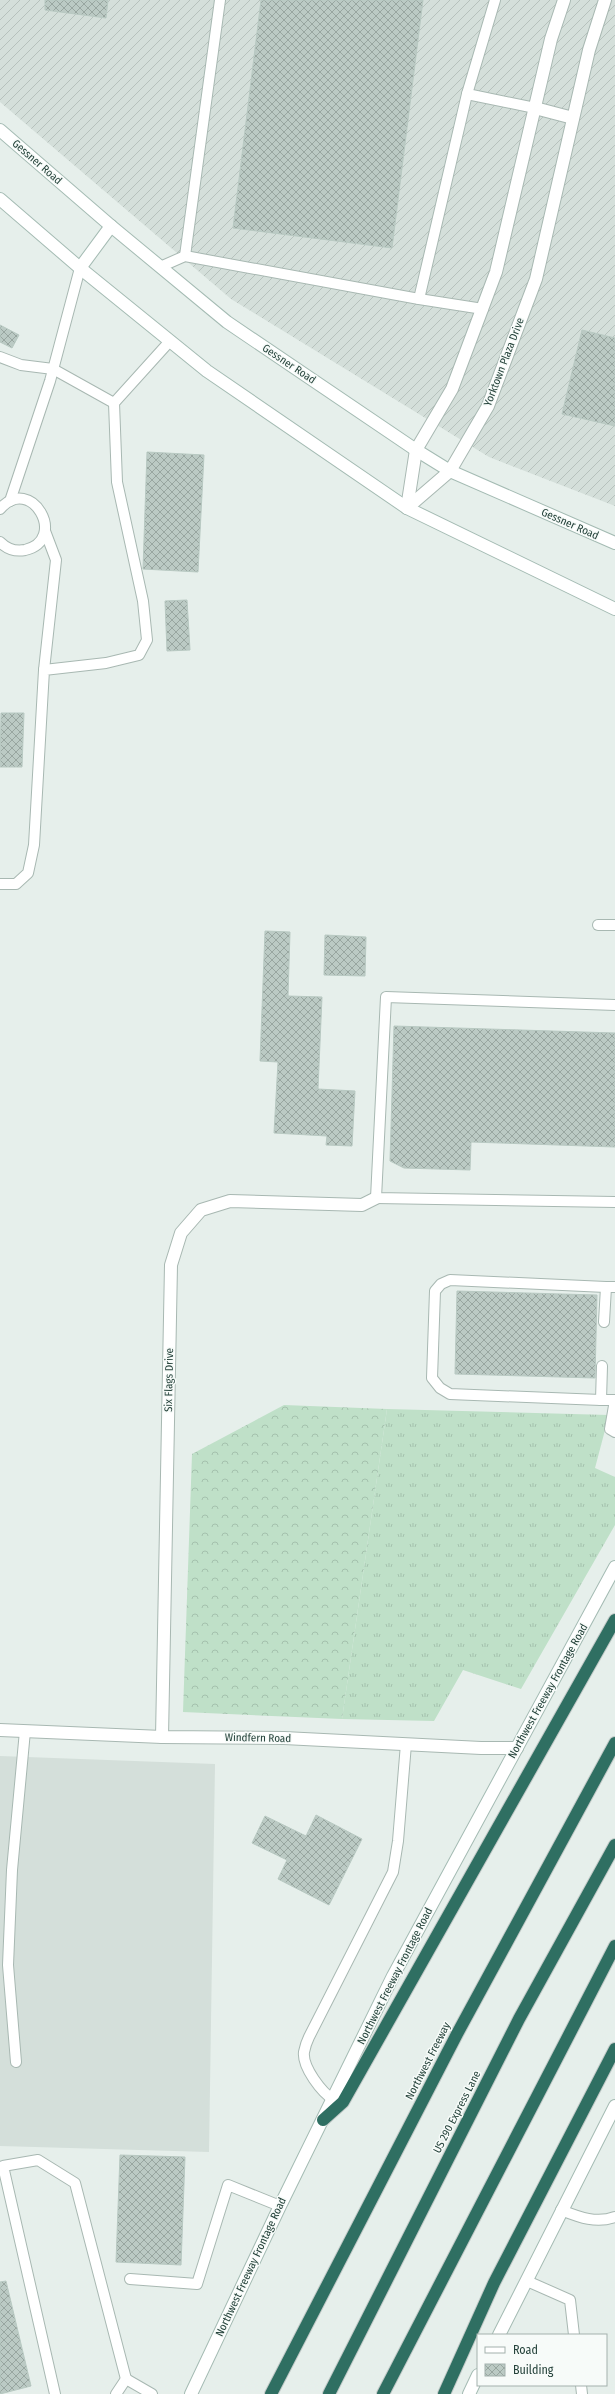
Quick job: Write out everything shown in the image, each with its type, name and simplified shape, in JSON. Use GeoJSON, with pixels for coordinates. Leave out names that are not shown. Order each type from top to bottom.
{"type":"FeatureCollection","features":[{"type":"Feature","properties":{"kind":"highway"},"geometry":{"type":"LineString","coordinates":[[323,2120],[343,2102],[615,1620]]}},
{"type":"Feature","properties":{"kind":"highway","name":"Northwest Freeway"},"geometry":{"type":"LineString","coordinates":[[271,2394],[457,2034],[615,1743]]}},
{"type":"Feature","properties":{"kind":"highway","name":"US 290 Express Lane"},"geometry":{"type":"LineString","coordinates":[[329,2394],[519,2019],[615,1845]]}},
{"type":"Feature","properties":{"kind":"highway"},"geometry":{"type":"LineString","coordinates":[[383,2394],[615,1946]]}},
{"type":"Feature","properties":{"kind":"highway"},"geometry":{"type":"LineString","coordinates":[[444,2394],[494,2283],[615,2049]]}},
{"type":"Feature","properties":{"kind":"main road"},"geometry":{"type":"LineString","coordinates":[[407,508],[416,450],[452,389],[496,272],[551,39],[564,0]]}},
{"type":"Feature","properties":{"kind":"main road","name":"Yorktown Plaza Drive"},"geometry":{"type":"LineString","coordinates":[[407,508],[450,471],[488,406],[536,280],[589,50],[605,0]]}},
{"type":"Feature","properties":{"kind":"main road"},"geometry":{"type":"LineString","coordinates":[[535,108],[573,118]]}},
{"type":"Feature","properties":{"kind":"main road","name":"Gessner Road"},"geometry":{"type":"LineString","coordinates":[[0,130],[111,226],[227,322],[416,450],[450,471],[615,543]]}},
{"type":"Feature","properties":{"kind":"main road"},"geometry":{"type":"LineString","coordinates":[[0,199],[80,268],[207,371],[407,508],[615,609]]}},
{"type":"Feature","properties":{"kind":"main road"},"geometry":{"type":"LineString","coordinates":[[80,268],[111,226]]}},
{"type":"Feature","properties":{"kind":"main road","name":"Six Flags Drive"},"geometry":{"type":"LineString","coordinates":[[162,1737],[171,1265],[181,1233],[201,1210],[230,1201],[362,1205],[376,1198]]}},
{"type":"Feature","properties":{"kind":"main road","name":"Northwest Freeway Frontage Road"},"geometry":{"type":"LineString","coordinates":[[191,2394],[280,2206],[334,2100],[393,1976],[615,1567]]}},
{"type":"Feature","properties":{"kind":"main road","name":"Windfern Road"},"geometry":{"type":"LineString","coordinates":[[0,1730],[162,1737],[284,1738],[481,1748],[517,1748]]}},
{"type":"Feature","properties":{"kind":"main road"},"geometry":{"type":"LineString","coordinates":[[500,2334],[615,2106]]}},
{"type":"Feature","properties":{"kind":"main road"},"geometry":{"type":"LineString","coordinates":[[468,2394],[477,2377]]}},
{"type":"Feature","properties":{"kind":"lane"},"geometry":{"type":"LineString","coordinates":[[185,256],[220,0]]}},
{"type":"Feature","properties":{"kind":"lane"},"geometry":{"type":"LineString","coordinates":[[420,300],[467,94],[495,0]]}},
{"type":"Feature","properties":{"kind":"lane"},"geometry":{"type":"LineString","coordinates":[[467,94],[535,108]]}},
{"type":"Feature","properties":{"kind":"lane"},"geometry":{"type":"LineString","coordinates":[[160,267],[185,256],[420,300],[482,309]]}},
{"type":"Feature","properties":{"kind":"lane"},"geometry":{"type":"LineString","coordinates":[[10,501],[53,369],[80,268]]}},
{"type":"Feature","properties":{"kind":"lane"},"geometry":{"type":"LineString","coordinates":[[44,670],[106,663],[139,655],[147,640],[143,601],[117,482],[114,403],[148,362],[170,341]]}},
{"type":"Feature","properties":{"kind":"lane"},"geometry":{"type":"LineString","coordinates":[[0,357],[21,365],[53,369],[114,403]]}},
{"type":"Feature","properties":{"kind":"lane"},"geometry":{"type":"LineString","coordinates":[[0,509],[10,501],[19,499],[28,500],[36,505],[42,513],[45,522],[42,539],[30,549],[14,550],[0,542]]}},
{"type":"Feature","properties":{"kind":"lane"},"geometry":{"type":"LineString","coordinates":[[0,884],[16,884],[28,873],[34,845],[44,670],[56,560],[44,531]]}},
{"type":"Feature","properties":{"kind":"lane"},"geometry":{"type":"LineString","coordinates":[[598,925],[615,926]]}},
{"type":"Feature","properties":{"kind":"lane"},"geometry":{"type":"LineString","coordinates":[[615,1005],[386,997],[376,1198],[615,1202]]}},
{"type":"Feature","properties":{"kind":"lane"},"geometry":{"type":"LineString","coordinates":[[604,1322],[610,1287],[450,1280],[441,1284],[434,1291],[432,1378],[440,1388],[450,1394],[615,1400],[610,1429],[615,1432]]}},
{"type":"Feature","properties":{"kind":"lane"},"geometry":{"type":"LineString","coordinates":[[601,1400],[602,1366]]}},
{"type":"Feature","properties":{"kind":"lane"},"geometry":{"type":"LineString","coordinates":[[16,2062],[8,1964],[12,1870],[25,1731]]}},
{"type":"Feature","properties":{"kind":"lane"},"geometry":{"type":"LineString","coordinates":[[334,2100],[324,2094],[318,2085],[309,2070],[304,2054],[309,2036],[392,1872],[398,1841],[406,1744]]}},
{"type":"Feature","properties":{"kind":"lane"},"geometry":{"type":"LineString","coordinates":[[55,2394],[3,2166],[38,2160],[75,2183],[126,2379],[152,2394]]}},
{"type":"Feature","properties":{"kind":"lane"},"geometry":{"type":"LineString","coordinates":[[130,2279],[197,2284],[228,2186],[280,2206]]}},
{"type":"Feature","properties":{"kind":"lane"},"geometry":{"type":"LineString","coordinates":[[561,2210],[586,2220],[606,2220],[615,2217]]}},
{"type":"Feature","properties":{"kind":"lane"},"geometry":{"type":"LineString","coordinates":[[527,2281],[570,2300],[574,2334]]}},
{"type":"Feature","properties":{"kind":"lane"},"geometry":{"type":"LineString","coordinates":[[116,2394],[126,2379]]}},
{"type":"Feature","properties":{"kind":"shaded area"},"geometry":{"type":"Polygon","coordinates":[[[0,0],[615,0],[615,506],[489,457],[231,299],[0,102],[0,0]]]}},
{"type":"Feature","properties":{"kind":"shaded area"},"geometry":{"type":"Polygon","coordinates":[[[0,1756],[215,1764],[209,2152],[0,2146],[0,1756]]]}},
{"type":"Feature","properties":{"kind":"green space"},"geometry":{"type":"Polygon","coordinates":[[[284,1405],[387,1409],[342,1719],[183,1712],[192,1454],[284,1405]]]}},
{"type":"Feature","properties":{"kind":"green space"},"geometry":{"type":"Polygon","coordinates":[[[387,1409],[609,1415],[595,1468],[615,1477],[615,1525],[521,1689],[463,1670],[434,1721],[342,1719],[387,1409]]]}},
{"type":"Feature","properties":{"kind":"building"},"geometry":{"type":"Polygon","coordinates":[[[45,0],[108,0],[106,18],[45,10],[45,0]]]}},
{"type":"Feature","properties":{"kind":"building"},"geometry":{"type":"Polygon","coordinates":[[[261,0],[423,0],[392,248],[233,228],[261,0]]]}},
{"type":"Feature","properties":{"kind":"building"},"geometry":{"type":"Polygon","coordinates":[[[0,325],[19,335],[12,348],[0,342],[0,325]]]}},
{"type":"Feature","properties":{"kind":"building"},"geometry":{"type":"Polygon","coordinates":[[[582,330],[615,338],[615,426],[562,414],[582,330]]]}},
{"type":"Feature","properties":{"kind":"building"},"geometry":{"type":"Polygon","coordinates":[[[147,452],[204,455],[198,572],[143,569],[147,452]]]}},
{"type":"Feature","properties":{"kind":"building"},"geometry":{"type":"Polygon","coordinates":[[[187,600],[190,650],[167,651],[165,601],[187,600]]]}},
{"type":"Feature","properties":{"kind":"building"},"geometry":{"type":"Polygon","coordinates":[[[1,713],[24,713],[22,767],[0,767],[1,713]]]}},
{"type":"Feature","properties":{"kind":"building"},"geometry":{"type":"Polygon","coordinates":[[[265,931],[290,932],[288,996],[322,997],[318,1089],[355,1091],[352,1146],[326,1145],[327,1136],[274,1133],[278,1062],[260,1061],[265,931]]]}},
{"type":"Feature","properties":{"kind":"building"},"geometry":{"type":"Polygon","coordinates":[[[325,935],[366,937],[365,976],[324,975],[325,935]]]}},
{"type":"Feature","properties":{"kind":"building"},"geometry":{"type":"Polygon","coordinates":[[[394,1026],[615,1033],[615,1147],[471,1142],[470,1170],[404,1168],[390,1161],[394,1026]]]}},
{"type":"Feature","properties":{"kind":"building"},"geometry":{"type":"Polygon","coordinates":[[[457,1291],[597,1295],[595,1378],[455,1374],[457,1291]]]}},
{"type":"Feature","properties":{"kind":"building"},"geometry":{"type":"Polygon","coordinates":[[[316,1815],[362,1839],[329,1905],[278,1879],[287,1860],[252,1843],[265,1816],[306,1836],[316,1815]]]}},
{"type":"Feature","properties":{"kind":"building"},"geometry":{"type":"Polygon","coordinates":[[[120,2155],[185,2157],[181,2265],[116,2262],[120,2155]]]}},
{"type":"Feature","properties":{"kind":"building"},"geometry":{"type":"Polygon","coordinates":[[[6,2281],[31,2386],[0,2394],[0,2282],[6,2281]]]}}]}
